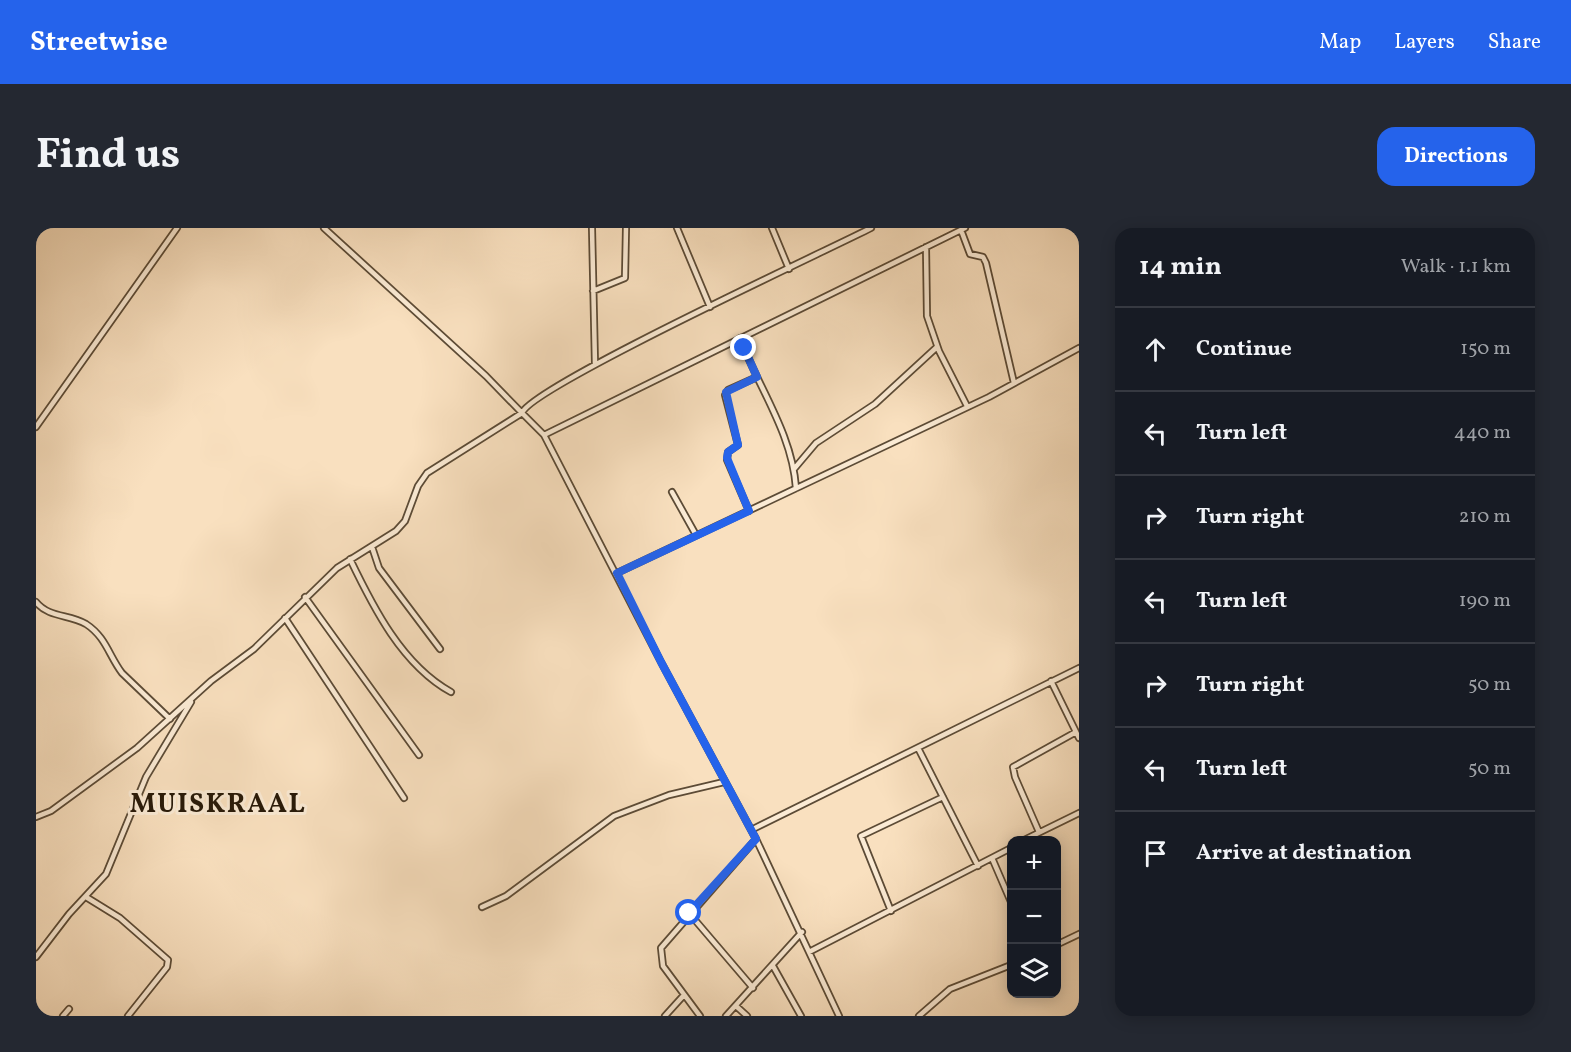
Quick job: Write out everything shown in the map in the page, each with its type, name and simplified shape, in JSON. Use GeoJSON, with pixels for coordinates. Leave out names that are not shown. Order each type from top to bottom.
{"type":"FeatureCollection","features":[{"type":"Feature","properties":{"kind":"street"},"geometry":{"type":"LineString","coordinates":[[36,427],[177,228]]}},
{"type":"Feature","properties":{"kind":"street"},"geometry":{"type":"LineString","coordinates":[[325,228],[486,376],[544,435],[724,782],[756,839],[802,932],[838,1016]]}},
{"type":"Feature","properties":{"kind":"street"},"geometry":{"type":"LineString","coordinates":[[592,228],[595,364]]}},
{"type":"Feature","properties":{"kind":"street"},"geometry":{"type":"LineString","coordinates":[[593,291],[625,278],[626,228]]}},
{"type":"Feature","properties":{"kind":"street"},"geometry":{"type":"LineString","coordinates":[[677,228],[711,307]]}},
{"type":"Feature","properties":{"kind":"street"},"geometry":{"type":"LineString","coordinates":[[772,228],[789,269]]}},
{"type":"Feature","properties":{"kind":"street"},"geometry":{"type":"LineString","coordinates":[[36,817],[51,812],[90,784],[254,649],[305,597],[350,558],[396,531],[405,521],[417,486],[427,473],[522,412],[532,400],[595,364],[871,228]]}},
{"type":"Feature","properties":{"kind":"street"},"geometry":{"type":"LineString","coordinates":[[544,435],[963,229],[970,254],[983,257],[986,263],[1014,383]]}},
{"type":"Feature","properties":{"kind":"street"},"geometry":{"type":"LineString","coordinates":[[926,247],[926,305],[937,347],[967,406]]}},
{"type":"Feature","properties":{"kind":"street"},"geometry":{"type":"LineString","coordinates":[[740,338],[773,408],[794,469],[796,488]]}},
{"type":"Feature","properties":{"kind":"street"},"geometry":{"type":"LineString","coordinates":[[794,469],[816,443],[875,404],[937,347]]}},
{"type":"Feature","properties":{"kind":"street"},"geometry":{"type":"LineString","coordinates":[[617,573],[967,406],[1079,348]]}},
{"type":"Feature","properties":{"kind":"street"},"geometry":{"type":"LineString","coordinates":[[749,511],[727,460],[727,453],[738,445],[725,395],[728,390],[757,377]]}},
{"type":"Feature","properties":{"kind":"street"},"geometry":{"type":"LineString","coordinates":[[672,492],[696,535]]}},
{"type":"Feature","properties":{"kind":"street"},"geometry":{"type":"LineString","coordinates":[[372,547],[379,568],[440,649]]}},
{"type":"Feature","properties":{"kind":"street"},"geometry":{"type":"LineString","coordinates":[[350,558],[369,600],[410,657],[435,681],[451,692]]}},
{"type":"Feature","properties":{"kind":"street"},"geometry":{"type":"LineString","coordinates":[[305,597],[419,755]]}},
{"type":"Feature","properties":{"kind":"street"},"geometry":{"type":"LineString","coordinates":[[36,602],[43,611],[76,620],[97,633],[109,647],[115,664],[122,673],[170,719]]}},
{"type":"Feature","properties":{"kind":"street"},"geometry":{"type":"LineString","coordinates":[[285,618],[404,798]]}},
{"type":"Feature","properties":{"kind":"street"},"geometry":{"type":"LineString","coordinates":[[751,830],[1079,668]]}},
{"type":"Feature","properties":{"kind":"street"},"geometry":{"type":"LineString","coordinates":[[1050,681],[1079,738]]}},
{"type":"Feature","properties":{"kind":"street"},"geometry":{"type":"LineString","coordinates":[[36,957],[69,914],[109,869],[146,777],[192,700]]}},
{"type":"Feature","properties":{"kind":"street"},"geometry":{"type":"LineString","coordinates":[[1039,832],[1015,777],[1013,767],[1076,732]]}},
{"type":"Feature","properties":{"kind":"street"},"geometry":{"type":"LineString","coordinates":[[918,748],[978,866]]}},
{"type":"Feature","properties":{"kind":"street"},"geometry":{"type":"LineString","coordinates":[[482,908],[506,896],[614,816],[669,795],[724,782]]}},
{"type":"Feature","properties":{"kind":"street"},"geometry":{"type":"LineString","coordinates":[[891,910],[860,837],[943,797]]}},
{"type":"Feature","properties":{"kind":"street"},"geometry":{"type":"LineString","coordinates":[[1032,836],[1079,813]]}},
{"type":"Feature","properties":{"kind":"street"},"geometry":{"type":"LineString","coordinates":[[700,1016],[663,966],[661,948],[689,913],[756,839]]}},
{"type":"Feature","properties":{"kind":"street"},"geometry":{"type":"LineString","coordinates":[[809,952],[1007,850]]}},
{"type":"Feature","properties":{"kind":"street"},"geometry":{"type":"LineString","coordinates":[[992,858],[1007,893]]}},
{"type":"Feature","properties":{"kind":"street"},"geometry":{"type":"LineString","coordinates":[[86,897],[120,918],[168,960],[167,967],[128,1016]]}},
{"type":"Feature","properties":{"kind":"street"},"geometry":{"type":"LineString","coordinates":[[689,913],[753,988]]}},
{"type":"Feature","properties":{"kind":"street"},"geometry":{"type":"LineString","coordinates":[[726,1016],[802,932]]}},
{"type":"Feature","properties":{"kind":"street"},"geometry":{"type":"LineString","coordinates":[[1058,944],[1079,934]]}},
{"type":"Feature","properties":{"kind":"street"},"geometry":{"type":"LineString","coordinates":[[773,966],[801,1016]]}},
{"type":"Feature","properties":{"kind":"street"},"geometry":{"type":"LineString","coordinates":[[919,1016],[950,989],[1007,967]]}},
{"type":"Feature","properties":{"kind":"street"},"geometry":{"type":"LineString","coordinates":[[665,1016],[684,995]]}},
{"type":"Feature","properties":{"kind":"street"},"geometry":{"type":"LineString","coordinates":[[736,1006],[747,1016]]}},
{"type":"Feature","properties":{"kind":"street"},"geometry":{"type":"LineString","coordinates":[[63,1016],[69,1009]]}},
{"type":"Feature","properties":{"kind":"district","name":"MUISKRAAL"},"geometry":{"type":"Point","coordinates":[218,803]}},
{"type":"Feature","properties":{"kind":"route"},"geometry":{"type":"LineString","coordinates":[[689,913],[756,839],[661,662],[617,573],[749,511],[727,460],[728,452],[738,445],[725,395],[728,390],[757,377],[744,348]]}}]}
